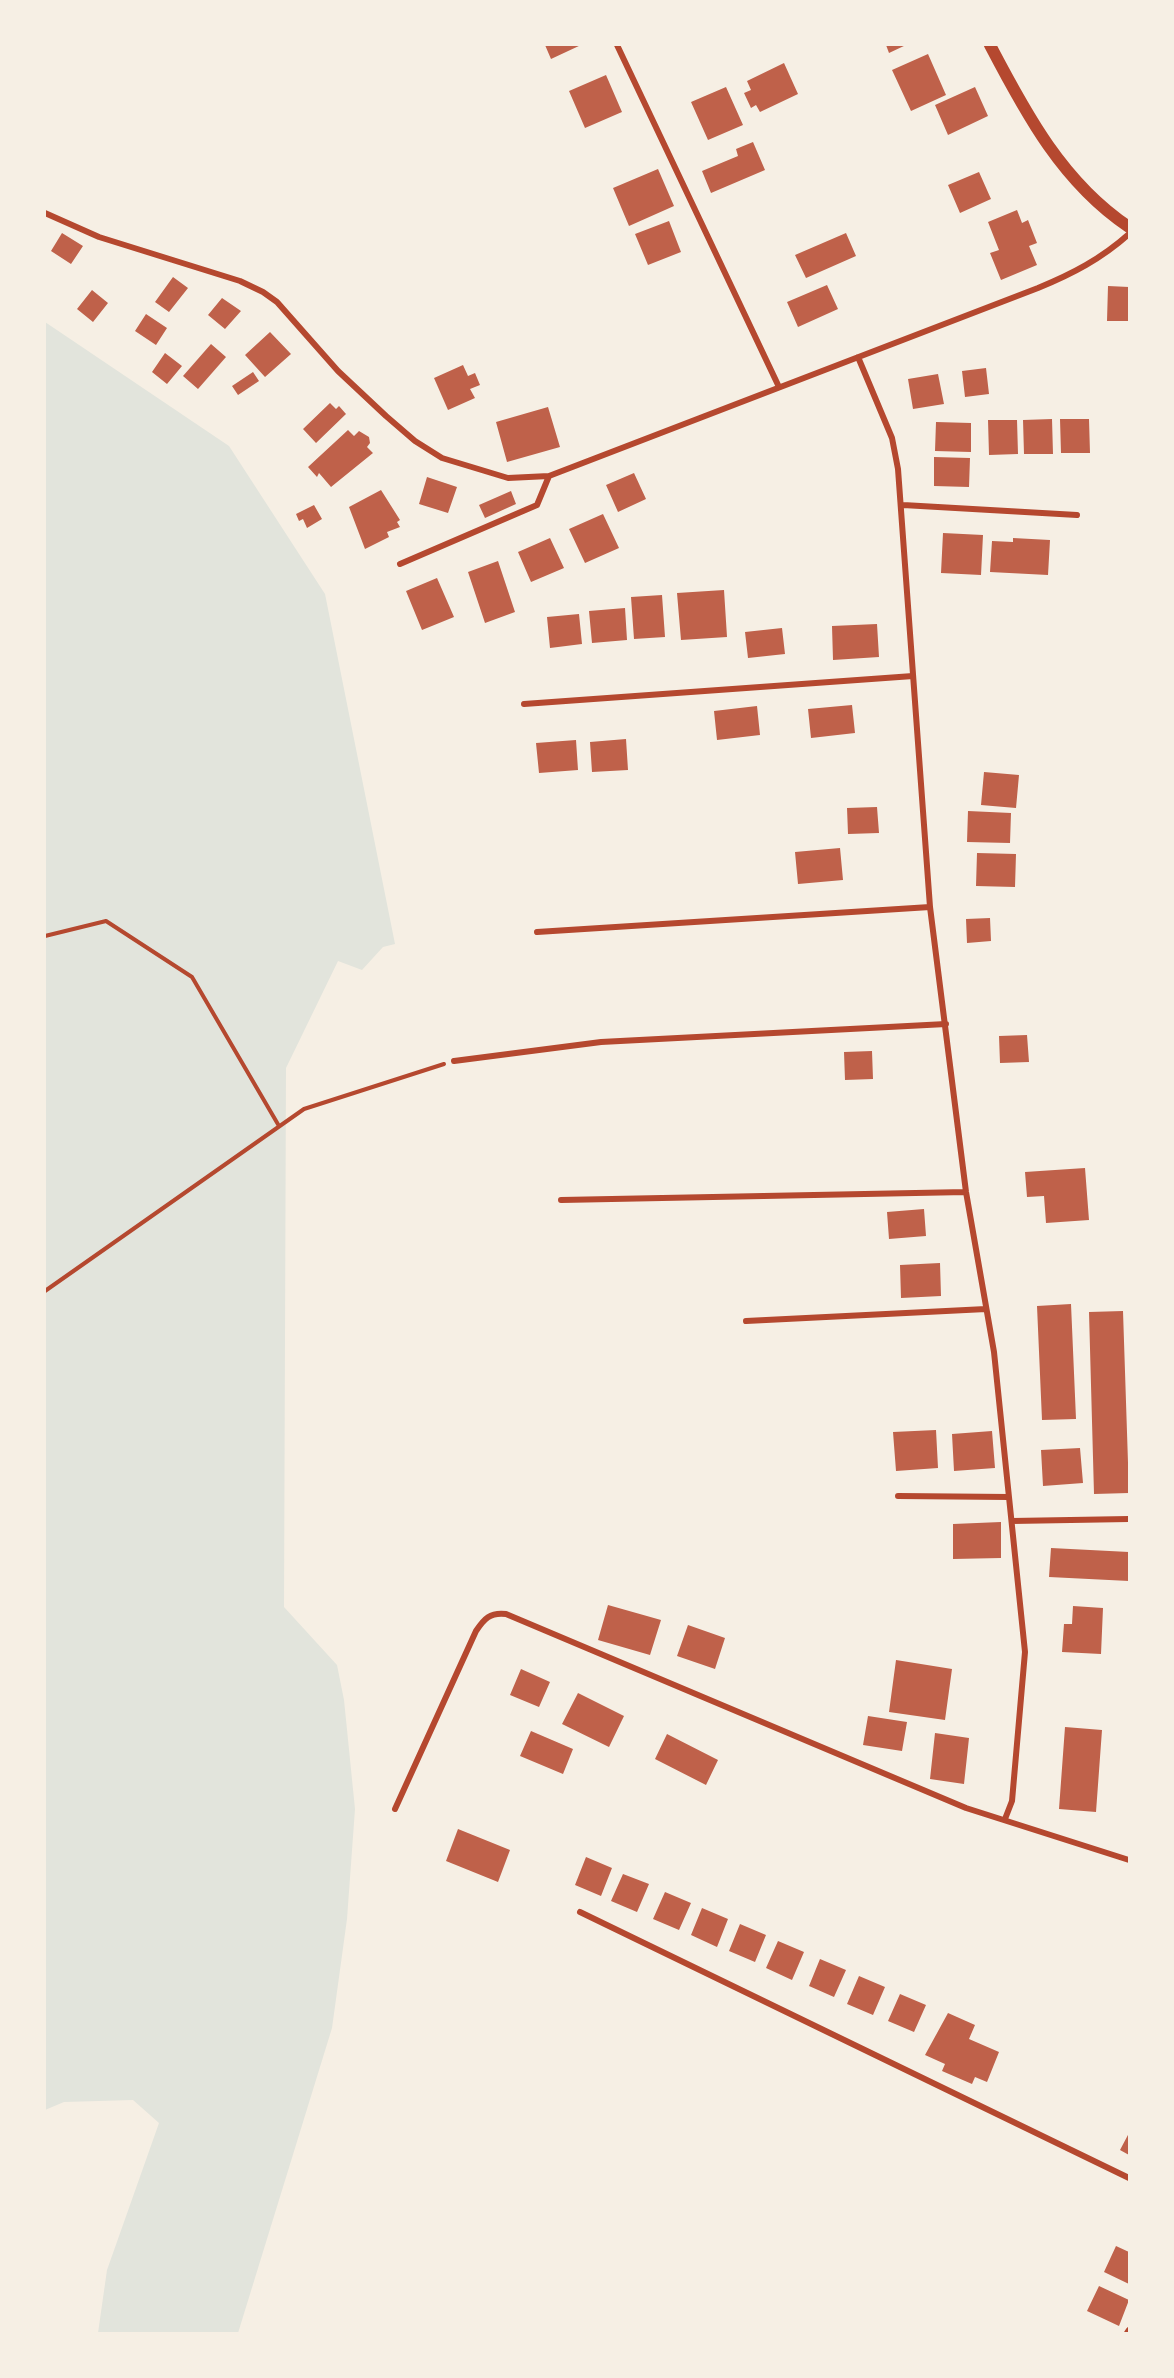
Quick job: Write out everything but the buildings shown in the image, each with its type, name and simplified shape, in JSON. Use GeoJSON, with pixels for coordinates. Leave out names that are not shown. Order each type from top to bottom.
{"type":"FeatureCollection","features":[{"type":"Feature","properties":{"kind":"main road"},"geometry":{"type":"LineString","coordinates":[[990,45],[1059,163],[1083,191],[1105,211],[1129,227]]}},
{"type":"Feature","properties":{"kind":"street"},"geometry":{"type":"LineString","coordinates":[[617,45],[778,387]]}},
{"type":"Feature","properties":{"kind":"street"},"geometry":{"type":"LineString","coordinates":[[45,213],[99,237],[240,281],[264,292],[278,302],[338,371],[415,441],[442,458],[508,478],[549,476],[1080,270],[1105,256],[1129,234]]}},
{"type":"Feature","properties":{"kind":"street"},"geometry":{"type":"LineString","coordinates":[[858,357],[892,438],[903,504],[930,907],[966,1192],[994,1352],[1012,1521],[1025,1652],[1012,1801],[1005,1819]]}},
{"type":"Feature","properties":{"kind":"street"},"geometry":{"type":"LineString","coordinates":[[400,564],[537,505],[549,476]]}},
{"type":"Feature","properties":{"kind":"street"},"geometry":{"type":"LineString","coordinates":[[903,504],[1077,515]]}},
{"type":"Feature","properties":{"kind":"street"},"geometry":{"type":"LineString","coordinates":[[524,704],[913,676]]}},
{"type":"Feature","properties":{"kind":"street"},"geometry":{"type":"LineString","coordinates":[[537,932],[930,907]]}},
{"type":"Feature","properties":{"kind":"street"},"geometry":{"type":"LineString","coordinates":[[453,1061],[602,1042],[946,1024]]}},
{"type":"Feature","properties":{"kind":"street"},"geometry":{"type":"LineString","coordinates":[[561,1200],[966,1192]]}},
{"type":"Feature","properties":{"kind":"street"},"geometry":{"type":"LineString","coordinates":[[746,1321],[986,1309]]}},
{"type":"Feature","properties":{"kind":"street"},"geometry":{"type":"LineString","coordinates":[[898,1496],[1009,1497]]}},
{"type":"Feature","properties":{"kind":"street"},"geometry":{"type":"LineString","coordinates":[[1012,1521],[1129,1519]]}},
{"type":"Feature","properties":{"kind":"street"},"geometry":{"type":"LineString","coordinates":[[395,1809],[476,1631],[483,1620],[499,1613],[966,1808],[1129,1860]]}},
{"type":"Feature","properties":{"kind":"street"},"geometry":{"type":"LineString","coordinates":[[580,1912],[1129,2178]]}},
{"type":"Feature","properties":{"kind":"path"},"geometry":{"type":"LineString","coordinates":[[45,936],[106,921],[192,977],[279,1126]]}},
{"type":"Feature","properties":{"kind":"path"},"geometry":{"type":"LineString","coordinates":[[45,1291],[304,1109],[453,1061]]}},
{"type":"Feature","properties":{"kind":"shaded area"},"geometry":{"type":"Polygon","coordinates":[[[45,322],[229,446],[325,594],[395,944],[383,947],[362,970],[338,961],[286,1068],[284,1607],[337,1665],[344,1700],[355,1809],[347,1919],[332,2028],[238,2333],[98,2333],[107,2270],[159,2123],[133,2100],[64,2102],[45,2110],[45,322]]]}}]}
